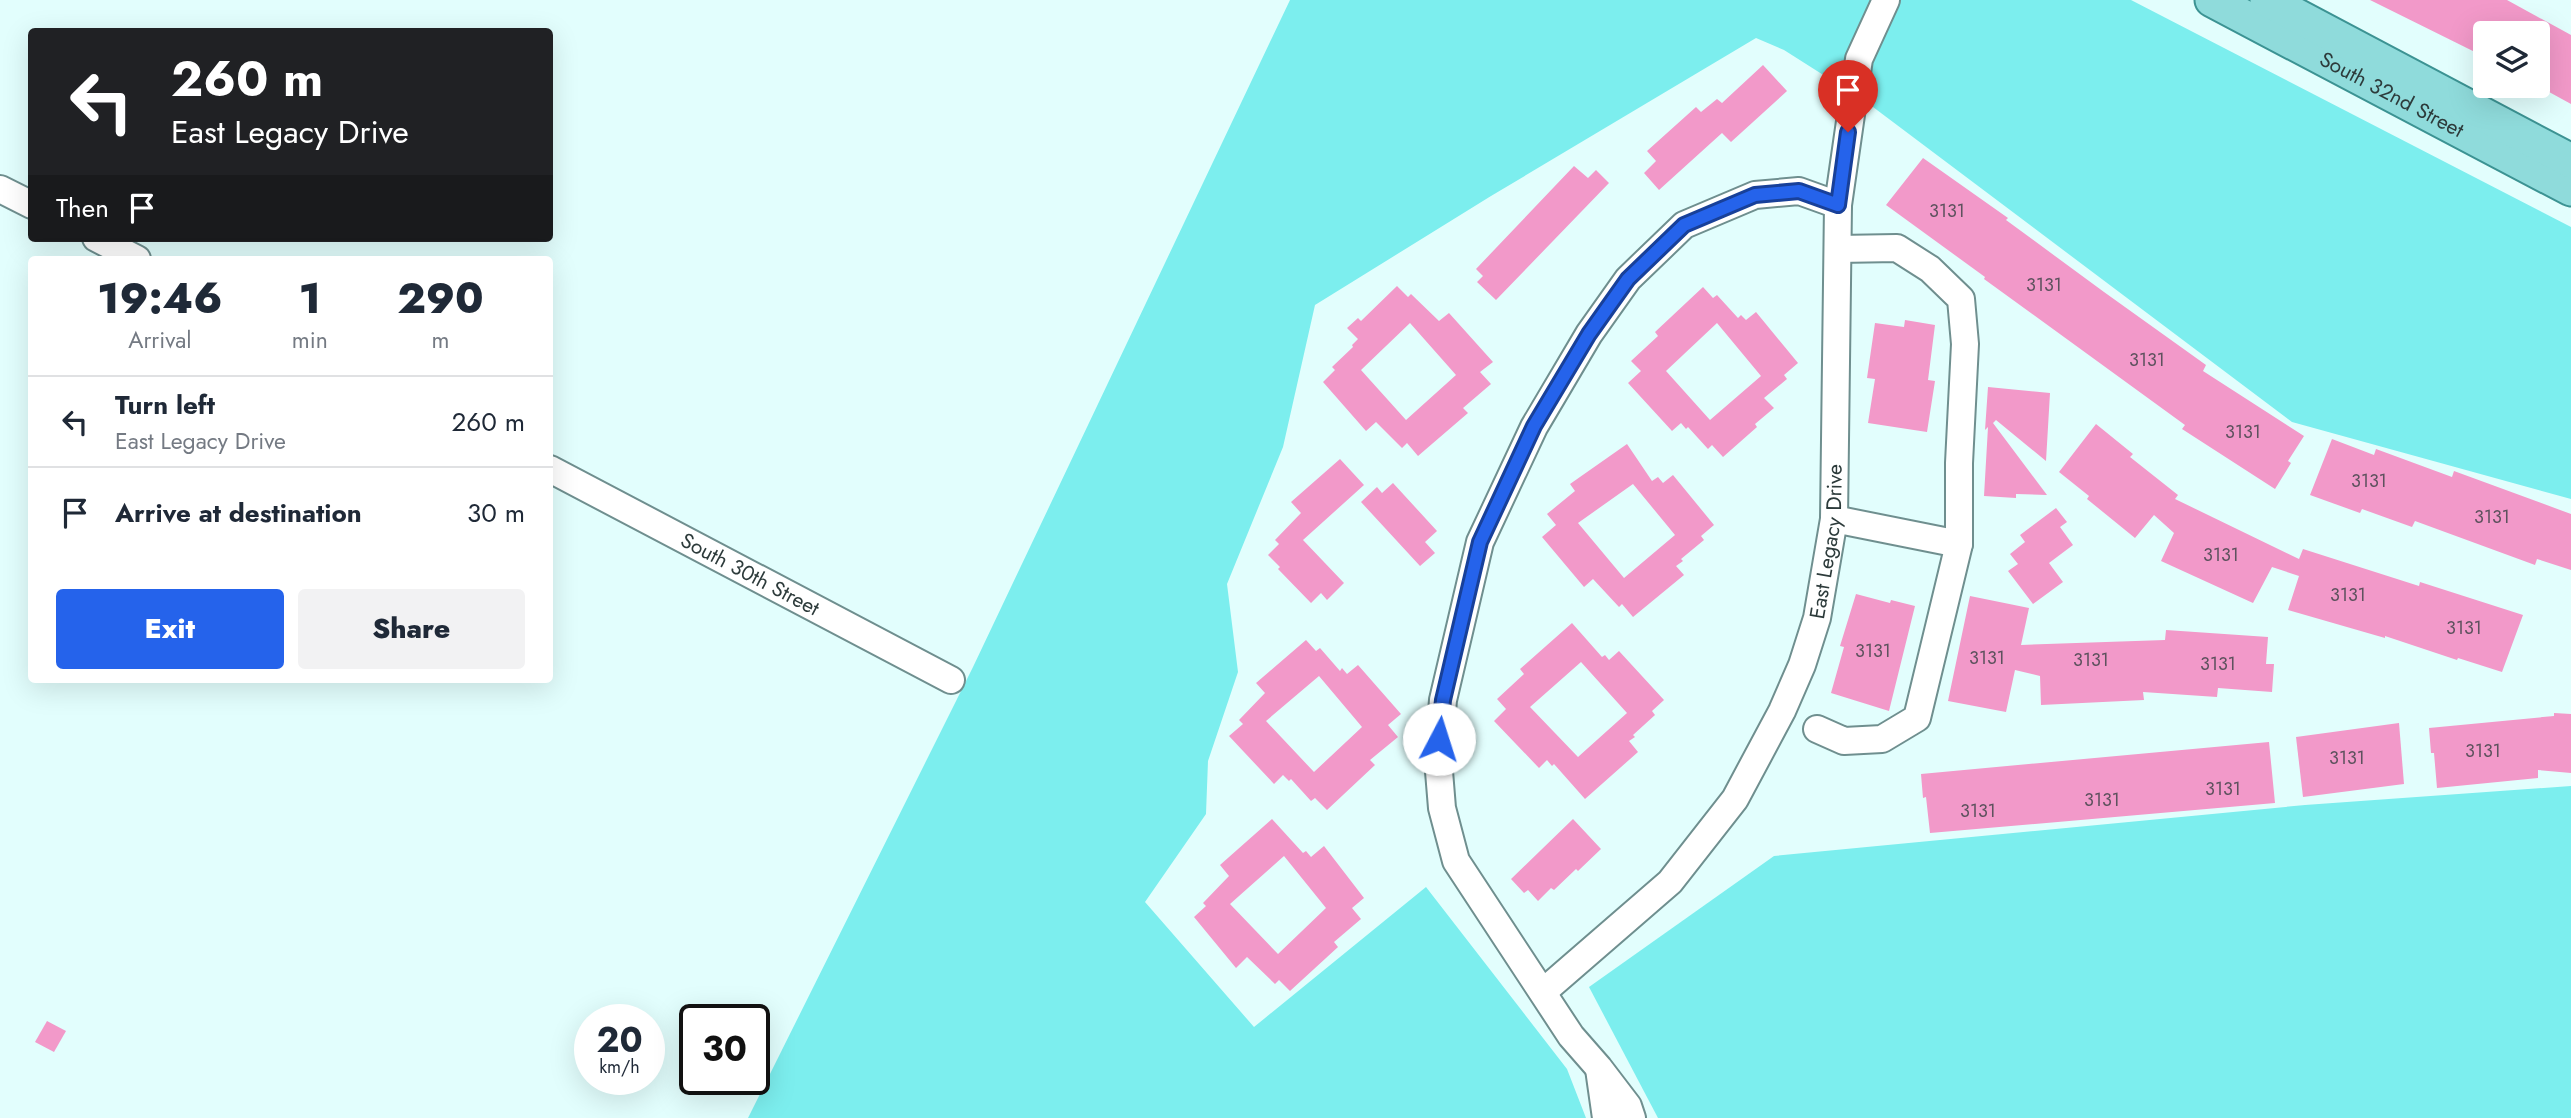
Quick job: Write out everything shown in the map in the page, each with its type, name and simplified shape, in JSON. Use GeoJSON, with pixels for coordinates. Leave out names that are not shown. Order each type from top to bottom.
{"type":"FeatureCollection","features":[{"type":"Feature","properties":{"kind":"main road","name":"South 32nd Street"},"geometry":{"type":"LineString","coordinates":[[2212,0],[2571,189]]}},
{"type":"Feature","properties":{"kind":"main road","name":"South 32nd Street"},"geometry":{"type":"LineString","coordinates":[[2267,0],[2571,161]]}},
{"type":"Feature","properties":{"kind":"street","name":"East Legacy Drive"},"geometry":{"type":"LineString","coordinates":[[1543,992],[1670,882],[1735,799],[1782,711],[1802,664],[1817,618],[1834,519],[1838,205],[1859,59],[1886,0]]}},
{"type":"Feature","properties":{"kind":"street"},"geometry":{"type":"LineString","coordinates":[[0,189],[28,203]]}},
{"type":"Feature","properties":{"kind":"street"},"geometry":{"type":"LineString","coordinates":[[1632,1118],[1628,1106],[1571,1037],[1457,861],[1442,808],[1438,759],[1443,700],[1480,542],[1534,426],[1589,334],[1628,279],[1684,225],[1755,195],[1799,191],[1838,205]]}},
{"type":"Feature","properties":{"kind":"street"},"geometry":{"type":"LineString","coordinates":[[104,242],[131,256]]}},
{"type":"Feature","properties":{"kind":"street"},"geometry":{"type":"LineString","coordinates":[[1817,729],[1844,741],[1882,739],[1917,718],[1959,544],[1959,463],[1965,344],[1961,299],[1930,269],[1897,248],[1838,249]]}},
{"type":"Feature","properties":{"kind":"street","name":"South 30th Street"},"geometry":{"type":"LineString","coordinates":[[553,471],[951,680]]}},
{"type":"Feature","properties":{"kind":"street"},"geometry":{"type":"LineString","coordinates":[[1834,519],[1959,544]]}},
{"type":"Feature","properties":{"kind":"street"},"geometry":{"type":"LineString","coordinates":[[1599,1068],[1606,1118]]}},
{"type":"Feature","properties":{"kind":"shaded area"},"geometry":{"type":"Polygon","coordinates":[[[1290,0],[2131,0],[2571,227],[2571,499],[2292,422],[1869,104],[1784,50],[1756,38],[1315,305],[1283,447],[1227,584],[1238,672],[1208,761],[1206,814],[1145,902],[1254,1027],[1426,887],[1567,1069],[1586,1118],[748,1118],[759,1095],[770,1095],[770,1074],[973,667],[1290,0]]]}},
{"type":"Feature","properties":{"kind":"shaded area"},"geometry":{"type":"Polygon","coordinates":[[[2571,786],[2571,1118],[1658,1118],[1589,987],[1774,856],[2305,805],[2571,786]]]}},
{"type":"Feature","properties":{"kind":"building"},"geometry":{"type":"Polygon","coordinates":[[[2370,0],[2507,0],[2545,21],[2473,21],[2473,51],[2370,0]]]}},
{"type":"Feature","properties":{"kind":"building"},"geometry":{"type":"Polygon","coordinates":[[[2550,24],[2571,35],[2571,104],[2550,93],[2550,24]]]}},
{"type":"Feature","properties":{"kind":"building"},"geometry":{"type":"Polygon","coordinates":[[[1763,65],[1787,91],[1731,142],[1722,133],[1659,190],[1644,173],[1656,161],[1647,151],[1696,107],[1701,112],[1717,99],[1722,103],[1763,65]]]}},
{"type":"Feature","properties":{"kind":"building"},"geometry":{"type":"Polygon","coordinates":[[[1923,158],[2206,365],[2203,371],[2304,436],[2275,489],[2182,429],[2185,425],[1886,205],[1923,158]]]}},
{"type":"Feature","properties":{"kind":"building"},"geometry":{"type":"Polygon","coordinates":[[[1574,166],[1588,178],[1596,170],[1609,183],[1496,300],[1477,282],[1483,276],[1476,269],[1574,166]]]}},
{"type":"Feature","properties":{"kind":"building"},"geometry":{"type":"Polygon","coordinates":[[[1397,286],[1408,297],[1411,294],[1439,321],[1449,313],[1493,362],[1480,372],[1491,384],[1463,408],[1468,413],[1418,456],[1407,443],[1402,448],[1376,422],[1366,431],[1323,382],[1335,370],[1332,367],[1358,339],[1347,328],[1358,318],[1361,321],[1397,286]],[[1410,323],[1361,370],[1406,420],[1456,375],[1410,323]]]}},
{"type":"Feature","properties":{"kind":"building"},"geometry":{"type":"Polygon","coordinates":[[[1703,287],[1713,298],[1717,295],[1738,318],[1741,315],[1746,320],[1756,312],[1798,363],[1784,375],[1787,379],[1764,398],[1774,408],[1723,457],[1712,445],[1708,449],[1681,423],[1672,431],[1628,383],[1641,371],[1631,361],[1658,336],[1655,332],[1703,287]],[[1717,323],[1666,371],[1710,420],[1761,376],[1717,323]]]}},
{"type":"Feature","properties":{"kind":"building"},"geometry":{"type":"Polygon","coordinates":[[[1905,320],[1935,325],[1928,380],[1935,381],[1927,432],[1868,423],[1875,379],[1867,378],[1875,323],[1904,327],[1905,320]]]}},
{"type":"Feature","properties":{"kind":"building"},"geometry":{"type":"Polygon","coordinates":[[[1988,387],[2050,393],[2046,461],[1996,420],[1993,423],[2047,495],[2016,494],[2016,498],[1984,496],[1988,387]]]}},
{"type":"Feature","properties":{"kind":"building"},"geometry":{"type":"Polygon","coordinates":[[[2096,424],[2133,454],[2130,457],[2178,495],[2175,499],[2299,559],[2303,549],[2419,586],[2420,582],[2523,615],[2502,672],[2288,610],[2299,576],[2272,567],[2253,603],[2161,561],[2174,533],[2154,515],[2135,538],[2059,472],[2096,424]]]}},
{"type":"Feature","properties":{"kind":"building"},"geometry":{"type":"Polygon","coordinates":[[[2332,439],[2374,455],[2376,449],[2452,477],[2454,471],[2571,514],[2571,570],[2537,559],[2535,565],[2415,521],[2412,527],[2362,509],[2360,513],[2310,495],[2332,439]]]}},
{"type":"Feature","properties":{"kind":"building"},"geometry":{"type":"Polygon","coordinates":[[[1627,444],[1652,481],[1658,477],[1663,483],[1673,475],[1714,525],[1701,536],[1704,540],[1676,566],[1684,575],[1633,617],[1622,604],[1619,607],[1593,579],[1584,587],[1542,537],[1556,525],[1547,514],[1575,491],[1570,484],[1627,444]],[[1633,484],[1578,523],[1624,578],[1675,535],[1633,484]]]}},
{"type":"Feature","properties":{"kind":"building"},"geometry":{"type":"Polygon","coordinates":[[[1340,459],[1364,485],[1303,540],[1344,583],[1327,600],[1321,593],[1311,603],[1268,555],[1279,544],[1275,540],[1301,513],[1291,502],[1340,459]]]}},
{"type":"Feature","properties":{"kind":"building"},"geometry":{"type":"Polygon","coordinates":[[[1393,483],[1437,531],[1425,542],[1435,553],[1420,566],[1361,502],[1377,487],[1382,493],[1393,483]]]}},
{"type":"Feature","properties":{"kind":"building"},"geometry":{"type":"Polygon","coordinates":[[[2056,508],[2067,522],[2060,527],[2073,545],[2049,563],[2063,582],[2033,604],[2008,571],[2018,564],[2010,554],[2025,542],[2020,535],[2056,508]]]}},
{"type":"Feature","properties":{"kind":"building"},"geometry":{"type":"Polygon","coordinates":[[[1856,594],[1915,606],[1889,711],[1831,693],[1844,647],[1840,646],[1856,594]]]}},
{"type":"Feature","properties":{"kind":"building"},"geometry":{"type":"Polygon","coordinates":[[[1970,596],[2029,608],[2021,645],[2165,640],[2166,630],[2268,637],[2266,664],[2274,664],[2272,692],[2218,688],[2217,697],[2143,692],[2144,700],[2041,705],[2040,676],[2015,670],[2006,712],[1948,701],[1970,596]]]}},
{"type":"Feature","properties":{"kind":"building"},"geometry":{"type":"Polygon","coordinates":[[[1572,623],[1602,657],[1605,655],[1609,660],[1619,651],[1664,700],[1652,711],[1655,715],[1629,741],[1638,752],[1585,799],[1554,764],[1552,766],[1547,760],[1539,768],[1494,721],[1506,709],[1497,699],[1524,674],[1520,669],[1572,623]],[[1581,662],[1530,707],[1578,757],[1627,713],[1581,662]]]}},
{"type":"Feature","properties":{"kind":"building"},"geometry":{"type":"Polygon","coordinates":[[[1306,640],[1316,651],[1320,648],[1340,671],[1342,668],[1347,674],[1358,665],[1401,714],[1388,725],[1398,737],[1370,760],[1375,765],[1327,810],[1315,798],[1311,801],[1291,779],[1289,781],[1283,775],[1274,784],[1229,736],[1243,724],[1239,720],[1265,693],[1256,683],[1306,640]],[[1319,676],[1266,721],[1314,772],[1362,727],[1319,676]]]}},
{"type":"Feature","properties":{"kind":"building"},"geometry":{"type":"Polygon","coordinates":[[[2554,713],[2571,714],[2571,773],[2538,770],[2538,778],[2437,788],[2429,728],[2554,716],[2554,713]]]}},
{"type":"Feature","properties":{"kind":"building"},"geometry":{"type":"Polygon","coordinates":[[[2399,723],[2404,784],[2303,797],[2296,737],[2399,723]]]}},
{"type":"Feature","properties":{"kind":"building"},"geometry":{"type":"Polygon","coordinates":[[[2269,742],[2275,803],[1930,833],[1921,774],[2269,742]]]}},
{"type":"Feature","properties":{"kind":"building"},"geometry":{"type":"Polygon","coordinates":[[[1272,819],[1303,853],[1306,851],[1311,857],[1324,846],[1364,898],[1352,908],[1361,919],[1334,942],[1338,947],[1290,991],[1279,980],[1275,984],[1247,957],[1236,968],[1194,917],[1206,906],[1203,903],[1229,876],[1220,865],[1272,819]],[[1284,856],[1230,904],[1278,954],[1326,908],[1284,856]]]}},
{"type":"Feature","properties":{"kind":"building"},"geometry":{"type":"Polygon","coordinates":[[[1573,819],[1601,849],[1578,871],[1576,869],[1538,901],[1528,890],[1524,893],[1511,879],[1573,819]]]}},
{"type":"Feature","properties":{"kind":"building"},"geometry":{"type":"Polygon","coordinates":[[[47,1021],[66,1031],[54,1052],[35,1042],[47,1021]]]}},
{"type":"Feature","properties":{"kind":"route"},"geometry":{"type":"LineString","coordinates":[[1439,739],[1443,700],[1480,542],[1534,426],[1589,334],[1628,279],[1684,225],[1755,195],[1799,191],[1838,205],[1848,132]]}}]}
